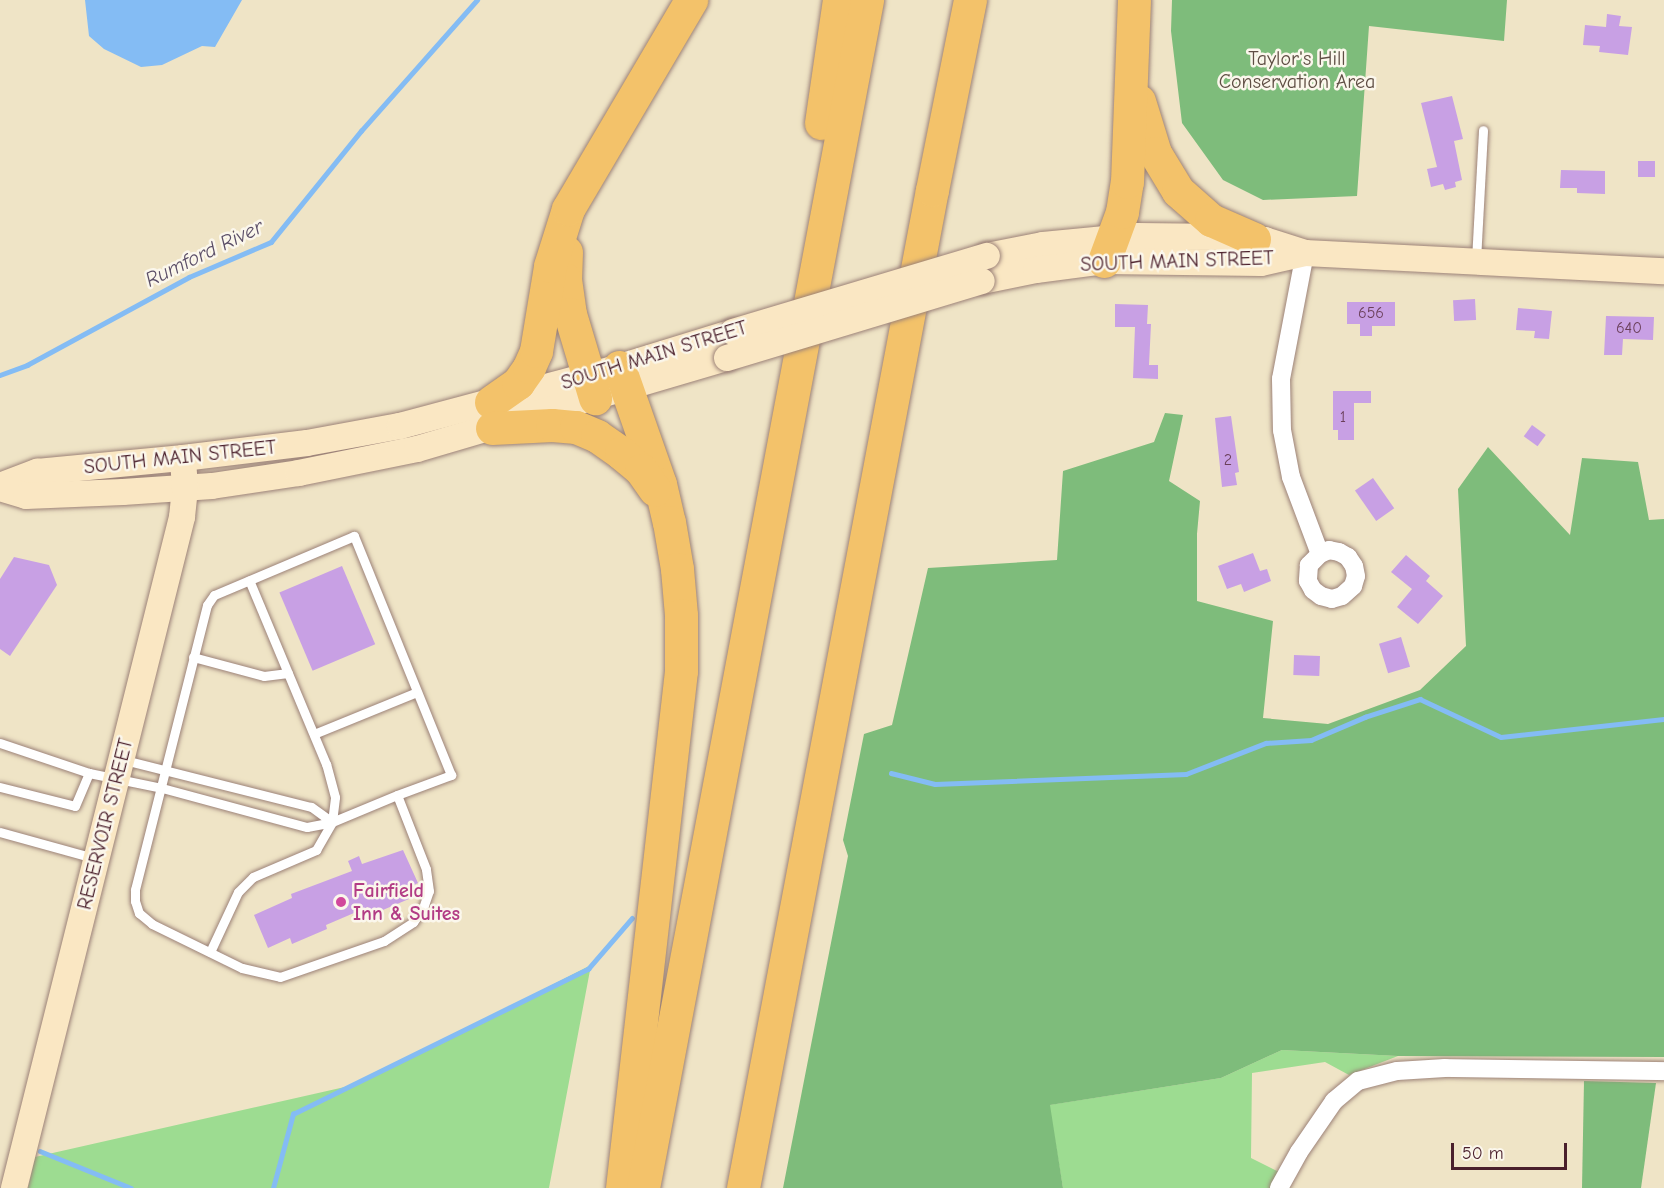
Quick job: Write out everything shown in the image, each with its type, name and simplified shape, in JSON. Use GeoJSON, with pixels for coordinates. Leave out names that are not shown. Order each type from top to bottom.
{"type":"FeatureCollection","features":[{"type":"Feature","properties":{"kind":"highway"},"geometry":{"type":"LineString","coordinates":[[665,504],[641,470],[597,436],[576,427],[492,415],[518,382],[536,351],[550,266],[568,209],[691,0]]}},
{"type":"Feature","properties":{"kind":"highway"},"geometry":{"type":"LineString","coordinates":[[809,309],[808,228],[839,0]]}},
{"type":"Feature","properties":{"kind":"highway"},"geometry":{"type":"LineString","coordinates":[[643,1188],[867,0]]}},
{"type":"Feature","properties":{"kind":"highway"},"geometry":{"type":"LineString","coordinates":[[743,1188],[970,0]]}},
{"type":"Feature","properties":{"kind":"highway"},"geometry":{"type":"LineString","coordinates":[[932,190],[982,0]]}},
{"type":"Feature","properties":{"kind":"highway"},"geometry":{"type":"LineString","coordinates":[[1108,250],[1122,212],[1127,182],[1134,0]]}},
{"type":"Feature","properties":{"kind":"highway"},"geometry":{"type":"LineString","coordinates":[[1132,43],[1135,77],[1144,126],[1155,153],[1178,191],[1211,220],[1254,239]]}},
{"type":"Feature","properties":{"kind":"highway"},"geometry":{"type":"LineString","coordinates":[[568,209],[565,279],[570,314],[591,387]]}},
{"type":"Feature","properties":{"kind":"highway"},"geometry":{"type":"LineString","coordinates":[[622,378],[665,504],[677,569],[681,615],[681,671],[622,1188]]}},
{"type":"Feature","properties":{"kind":"main road","name":"SOUTH MAIN STREET"},"geometry":{"type":"LineString","coordinates":[[0,487],[26,496],[185,488],[310,471],[417,449],[492,415],[622,378],[727,358],[982,281],[1036,270],[1148,236],[1265,240],[1305,253]]}},
{"type":"Feature","properties":{"kind":"main road","name":"SOUTH MAIN STREET"},"geometry":{"type":"LineString","coordinates":[[622,378],[733,332],[987,256],[1043,245],[1261,262],[1305,253],[1664,271]]}},
{"type":"Feature","properties":{"kind":"main road","name":"SOUTH MAIN STREET"},"geometry":{"type":"LineString","coordinates":[[0,487],[37,471],[183,458],[307,443],[400,426],[492,415]]}},
{"type":"Feature","properties":{"kind":"main road","name":"RESERVOIR STREET"},"geometry":{"type":"LineString","coordinates":[[14,1188],[182,517],[185,488],[183,458]]}},
{"type":"Feature","properties":{"kind":"street"},"geometry":{"type":"LineString","coordinates":[[1305,253],[1284,357],[1280,403],[1291,477],[1320,554]]}},
{"type":"Feature","properties":{"kind":"street"},"geometry":{"type":"LineString","coordinates":[[1280,1188],[1299,1152],[1334,1101],[1358,1082],[1397,1071],[1445,1068],[1664,1071]]}},
{"type":"Feature","properties":{"kind":"lane"},"geometry":{"type":"LineString","coordinates":[[1476,262],[1483,130]]}},
{"type":"Feature","properties":{"kind":"lane"},"geometry":{"type":"LineString","coordinates":[[119,769],[162,788],[307,826],[332,822],[398,795],[451,775],[354,536],[214,595],[207,605],[165,768],[162,788],[135,890],[135,901],[139,913],[152,924],[242,968],[280,977],[384,941],[413,922],[423,908],[429,891],[426,869],[398,795]]}},
{"type":"Feature","properties":{"kind":"lane"},"geometry":{"type":"LineString","coordinates":[[210,952],[238,892],[253,877],[316,850],[332,822],[335,797],[327,764],[249,580]]}},
{"type":"Feature","properties":{"kind":"lane"},"geometry":{"type":"LineString","coordinates":[[193,657],[264,676],[288,673]]}},
{"type":"Feature","properties":{"kind":"lane"},"geometry":{"type":"LineString","coordinates":[[314,734],[417,692]]}},
{"type":"Feature","properties":{"kind":"lane"},"geometry":{"type":"LineString","coordinates":[[0,743],[89,773],[119,769],[165,768],[311,807],[332,822]]}},
{"type":"Feature","properties":{"kind":"lane"},"geometry":{"type":"LineString","coordinates":[[0,787],[75,806],[89,773]]}},
{"type":"Feature","properties":{"kind":"lane"},"geometry":{"type":"LineString","coordinates":[[0,832],[96,859]]}},
{"type":"Feature","properties":{"kind":"green space","name":"Taylor's Hill Conservation Area"},"geometry":{"type":"Polygon","coordinates":[[[1172,0],[1507,0],[1504,41],[1369,26],[1357,196],[1263,200],[1223,180],[1182,123],[1171,31],[1172,0]]]}},
{"type":"Feature","properties":{"kind":"green space"},"geometry":{"type":"Polygon","coordinates":[[[1165,413],[1183,415],[1169,481],[1200,501],[1197,534],[1197,601],[1273,621],[1263,718],[1328,724],[1420,690],[1466,646],[1458,489],[1488,447],[1570,535],[1582,458],[1638,462],[1649,520],[1664,519],[1664,1057],[1398,1056],[1282,1050],[1221,1078],[1050,1105],[1063,1188],[783,1188],[848,856],[843,840],[864,734],[892,725],[928,568],[1057,560],[1063,471],[1154,442],[1165,413]]]}},
{"type":"Feature","properties":{"kind":"green space"},"geometry":{"type":"Polygon","coordinates":[[[591,965],[549,1188],[28,1188],[35,1157],[358,1084],[591,965]]]}},
{"type":"Feature","properties":{"kind":"green space"},"geometry":{"type":"Polygon","coordinates":[[[1282,1050],[1398,1056],[1349,1075],[1325,1062],[1252,1073],[1251,1158],[1281,1173],[1273,1188],[1063,1188],[1049,1105],[1221,1078],[1282,1050]]]}},
{"type":"Feature","properties":{"kind":"green space"},"geometry":{"type":"Polygon","coordinates":[[[1584,1081],[1656,1083],[1641,1188],[1582,1188],[1584,1081]]]}},
{"type":"Feature","properties":{"kind":"water"},"geometry":{"type":"Polygon","coordinates":[[[85,0],[242,0],[215,47],[202,46],[162,65],[141,67],[104,49],[89,36],[85,0]]]}},
{"type":"Feature","properties":{"kind":"building"},"geometry":{"type":"Polygon","coordinates":[[[1607,14],[1621,16],[1619,26],[1632,27],[1628,55],[1599,52],[1600,46],[1583,45],[1585,25],[1606,27],[1607,14]]]}},
{"type":"Feature","properties":{"kind":"building"},"geometry":{"type":"Polygon","coordinates":[[[1452,96],[1463,139],[1454,141],[1462,180],[1455,182],[1456,187],[1445,190],[1443,184],[1431,187],[1427,169],[1437,167],[1421,103],[1452,96]]]}},
{"type":"Feature","properties":{"kind":"building"},"geometry":{"type":"Polygon","coordinates":[[[1638,161],[1655,161],[1655,177],[1638,177],[1638,161]]]}},
{"type":"Feature","properties":{"kind":"building"},"geometry":{"type":"Polygon","coordinates":[[[1561,170],[1605,171],[1605,194],[1577,193],[1577,188],[1560,188],[1561,170]]]}},
{"type":"Feature","properties":{"kind":"building"},"geometry":{"type":"Polygon","coordinates":[[[1475,299],[1476,320],[1454,321],[1453,300],[1475,299]]]}},
{"type":"Feature","properties":{"kind":"building"},"geometry":{"type":"Polygon","coordinates":[[[1347,302],[1395,302],[1395,326],[1372,326],[1372,336],[1360,336],[1360,324],[1347,324],[1347,302]]]}},
{"type":"Feature","properties":{"kind":"building"},"geometry":{"type":"Polygon","coordinates":[[[1115,304],[1148,305],[1147,324],[1151,324],[1149,365],[1158,365],[1158,379],[1133,378],[1135,327],[1115,327],[1115,304]]]}},
{"type":"Feature","properties":{"kind":"building"},"geometry":{"type":"Polygon","coordinates":[[[1518,308],[1552,311],[1549,339],[1534,338],[1535,331],[1516,330],[1518,308]]]}},
{"type":"Feature","properties":{"kind":"building"},"geometry":{"type":"Polygon","coordinates":[[[1606,316],[1654,317],[1653,340],[1623,339],[1622,355],[1604,355],[1606,316]]]}},
{"type":"Feature","properties":{"kind":"building"},"geometry":{"type":"Polygon","coordinates":[[[1333,391],[1371,391],[1371,403],[1354,403],[1354,440],[1338,440],[1338,430],[1333,430],[1333,391]]]}},
{"type":"Feature","properties":{"kind":"building"},"geometry":{"type":"Polygon","coordinates":[[[1231,416],[1239,472],[1235,473],[1237,485],[1222,487],[1215,418],[1231,416]]]}},
{"type":"Feature","properties":{"kind":"building"},"geometry":{"type":"Polygon","coordinates":[[[1532,425],[1546,435],[1538,446],[1524,436],[1532,425]]]}},
{"type":"Feature","properties":{"kind":"building"},"geometry":{"type":"Polygon","coordinates":[[[1373,478],[1394,508],[1376,521],[1355,491],[1373,478]]]}},
{"type":"Feature","properties":{"kind":"building"},"geometry":{"type":"Polygon","coordinates":[[[1253,553],[1260,571],[1267,569],[1271,581],[1244,592],[1241,584],[1227,589],[1218,566],[1253,553]]]}},
{"type":"Feature","properties":{"kind":"building"},"geometry":{"type":"Polygon","coordinates":[[[1406,555],[1430,576],[1426,581],[1443,596],[1418,624],[1397,607],[1412,589],[1391,572],[1406,555]]]}},
{"type":"Feature","properties":{"kind":"building"},"geometry":{"type":"Polygon","coordinates":[[[14,557],[49,565],[57,585],[10,656],[0,649],[0,579],[14,557]]]}},
{"type":"Feature","properties":{"kind":"building"},"geometry":{"type":"Polygon","coordinates":[[[342,566],[375,644],[313,671],[279,593],[342,566]]]}},
{"type":"Feature","properties":{"kind":"building"},"geometry":{"type":"Polygon","coordinates":[[[1401,637],[1410,667],[1388,673],[1379,644],[1401,637]]]}},
{"type":"Feature","properties":{"kind":"building"},"geometry":{"type":"Polygon","coordinates":[[[1294,655],[1320,656],[1319,676],[1293,675],[1294,655]]]}},
{"type":"Feature","properties":{"kind":"building","name":"Fairfield Inn & Suites"},"geometry":{"type":"Polygon","coordinates":[[[403,850],[418,883],[412,886],[416,896],[371,915],[368,907],[326,925],[327,929],[292,944],[290,938],[268,948],[254,915],[292,898],[291,894],[352,871],[348,861],[359,856],[362,864],[403,850]]]}},
{"type":"Feature","properties":{"kind":"waterway","name":"Rumford River"},"geometry":{"type":"LineString","coordinates":[[0,375],[27,365],[189,277],[271,242],[361,131],[477,0]]}},
{"type":"Feature","properties":{"kind":"waterway"},"geometry":{"type":"LineString","coordinates":[[891,773],[935,784],[1186,774],[1266,743],[1311,740],[1365,717],[1420,699],[1501,737],[1664,719]]}},
{"type":"Feature","properties":{"kind":"waterway"},"geometry":{"type":"LineString","coordinates":[[273,1188],[293,1114],[588,969],[632,918]]}},
{"type":"Feature","properties":{"kind":"waterway"},"geometry":{"type":"LineString","coordinates":[[40,1151],[131,1188]]}},
{"type":"Feature","properties":{"kind":"place","name":"Fairfield Inn & Suites"},"geometry":{"type":"Point","coordinates":[341,902]}}]}
